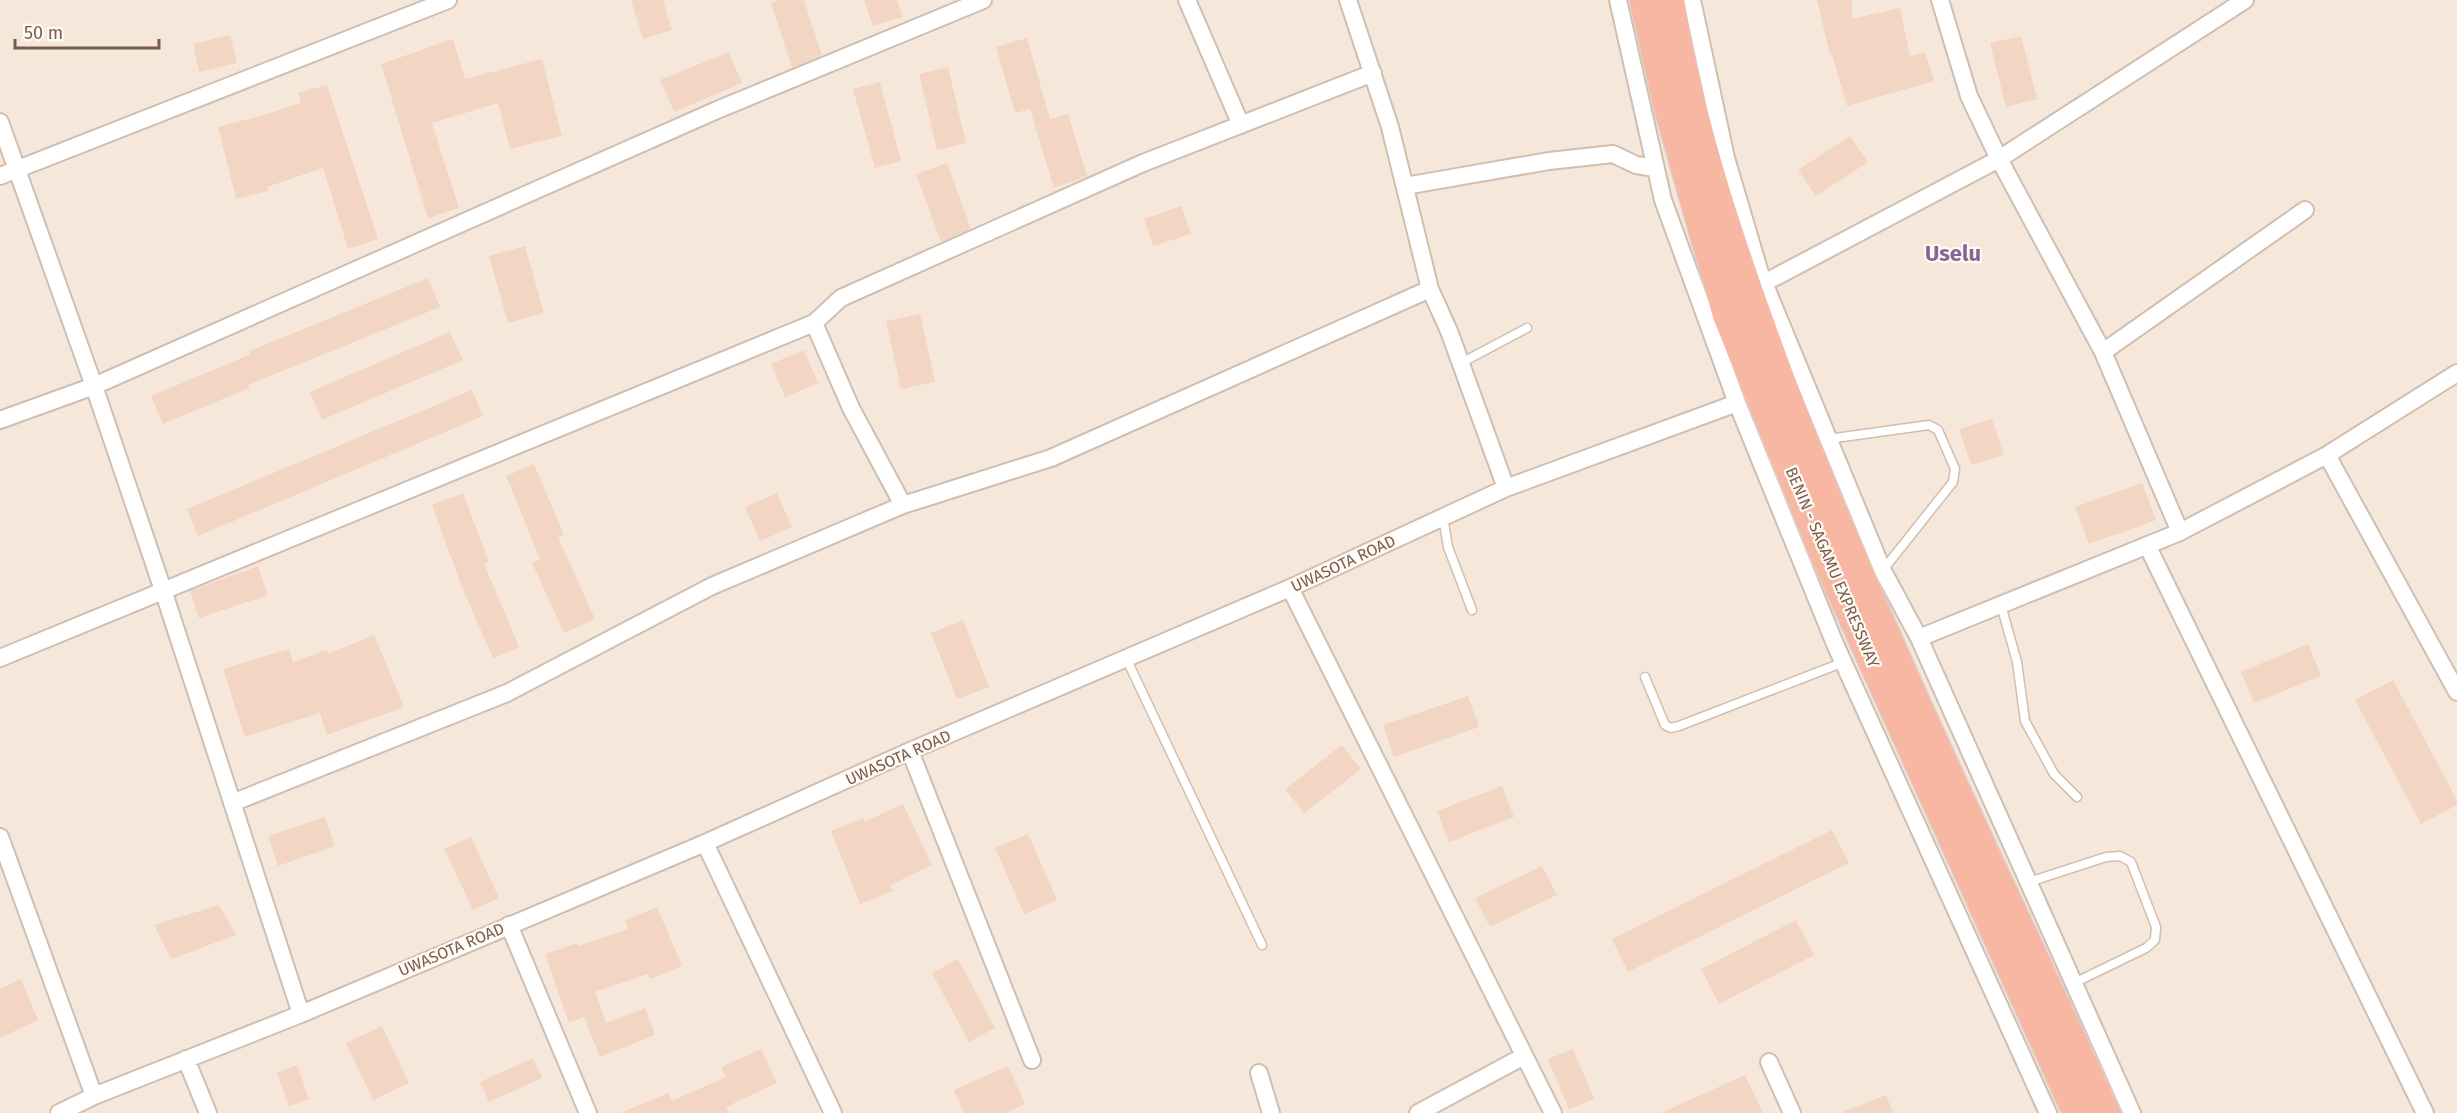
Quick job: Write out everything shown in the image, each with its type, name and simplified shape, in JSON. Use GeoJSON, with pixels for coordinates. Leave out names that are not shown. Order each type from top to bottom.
{"type":"FeatureCollection","features":[{"type":"Feature","properties":{"kind":"highway","name":"BENIN - SAGAMU EXPRESSWAY"},"geometry":{"type":"LineString","coordinates":[[1645,0],[1671,115],[1728,315],[1823,549],[2078,1113]]}},
{"type":"Feature","properties":{"kind":"highway"},"geometry":{"type":"LineString","coordinates":[[1669,0],[1695,124],[1724,223],[1801,437],[1874,579],[2105,1113]]}},
{"type":"Feature","properties":{"kind":"street"},"geometry":{"type":"LineString","coordinates":[[8,172],[448,0]]}},
{"type":"Feature","properties":{"kind":"street"},"geometry":{"type":"LineString","coordinates":[[0,420],[94,386],[717,110],[983,0]]}},
{"type":"Feature","properties":{"kind":"street"},"geometry":{"type":"LineString","coordinates":[[1187,0],[1241,125]]}},
{"type":"Feature","properties":{"kind":"street"},"geometry":{"type":"LineString","coordinates":[[1348,0],[1390,127],[1430,289],[1461,363],[1506,488]]}},
{"type":"Feature","properties":{"kind":"street"},"geometry":{"type":"LineString","coordinates":[[1618,0],[1663,200],[1737,403],[1844,663],[2048,1113]]}},
{"type":"Feature","properties":{"kind":"street"},"geometry":{"type":"LineString","coordinates":[[1692,0],[1726,158],[1764,283],[1828,440],[1874,579],[1918,638],[2132,1113]]}},
{"type":"Feature","properties":{"kind":"street"},"geometry":{"type":"LineString","coordinates":[[1940,0],[1969,96],[1999,159],[2103,352],[2180,532]]}},
{"type":"Feature","properties":{"kind":"street"},"geometry":{"type":"LineString","coordinates":[[1764,283],[1999,159],[2245,0]]}},
{"type":"Feature","properties":{"kind":"street"},"geometry":{"type":"LineString","coordinates":[[0,658],[814,323],[841,298],[1143,163],[1372,73]]}},
{"type":"Feature","properties":{"kind":"street"},"geometry":{"type":"LineString","coordinates":[[0,122],[8,172],[94,386],[301,1014]]}},
{"type":"Feature","properties":{"kind":"street"},"geometry":{"type":"LineString","coordinates":[[1405,186],[1549,161],[1613,153],[1636,165],[1655,168]]}},
{"type":"Feature","properties":{"kind":"street"},"geometry":{"type":"LineString","coordinates":[[2103,352],[2305,210]]}},
{"type":"Feature","properties":{"kind":"street"},"geometry":{"type":"LineString","coordinates":[[232,803],[507,693],[712,586],[903,505],[1051,458],[1430,289]]}},
{"type":"Feature","properties":{"kind":"street"},"geometry":{"type":"LineString","coordinates":[[814,323],[851,408],[903,505]]}},
{"type":"Feature","properties":{"kind":"street"},"geometry":{"type":"LineString","coordinates":[[1918,638],[2180,532],[2327,455],[2457,373]]}},
{"type":"Feature","properties":{"kind":"street","name":"UWASOTA ROAD"},"geometry":{"type":"LineString","coordinates":[[59,1113],[94,1096],[301,1014],[705,843],[910,751],[1290,588],[1506,488],[1737,403]]}},
{"type":"Feature","properties":{"kind":"street"},"geometry":{"type":"LineString","coordinates":[[2327,455],[2457,693]]}},
{"type":"Feature","properties":{"kind":"street"},"geometry":{"type":"LineString","coordinates":[[2147,545],[2425,1113]]}},
{"type":"Feature","properties":{"kind":"street"},"geometry":{"type":"LineString","coordinates":[[1290,588],[1553,1113]]}},
{"type":"Feature","properties":{"kind":"street"},"geometry":{"type":"LineString","coordinates":[[910,751],[1032,1060]]}},
{"type":"Feature","properties":{"kind":"street"},"geometry":{"type":"LineString","coordinates":[[0,837],[94,1096]]}},
{"type":"Feature","properties":{"kind":"street"},"geometry":{"type":"LineString","coordinates":[[705,843],[833,1113]]}},
{"type":"Feature","properties":{"kind":"street"},"geometry":{"type":"LineString","coordinates":[[509,925],[588,1113]]}},
{"type":"Feature","properties":{"kind":"street"},"geometry":{"type":"LineString","coordinates":[[1418,1113],[1524,1056]]}},
{"type":"Feature","properties":{"kind":"street"},"geometry":{"type":"LineString","coordinates":[[186,1059],[208,1113]]}},
{"type":"Feature","properties":{"kind":"street"},"geometry":{"type":"LineString","coordinates":[[1769,1062],[1792,1113]]}},
{"type":"Feature","properties":{"kind":"street"},"geometry":{"type":"LineString","coordinates":[[1259,1073],[1271,1113]]}},
{"type":"Feature","properties":{"kind":"lane"},"geometry":{"type":"LineString","coordinates":[[1461,363],[1527,328]]}},
{"type":"Feature","properties":{"kind":"lane"},"geometry":{"type":"LineString","coordinates":[[1828,440],[1929,425],[1938,430],[1955,469],[1953,482],[1874,579]]}},
{"type":"Feature","properties":{"kind":"lane"},"geometry":{"type":"LineString","coordinates":[[1443,517],[1449,548],[1472,610]]}},
{"type":"Feature","properties":{"kind":"lane"},"geometry":{"type":"LineString","coordinates":[[2001,605],[2017,662],[2025,721],[2054,774],[2077,797]]}},
{"type":"Feature","properties":{"kind":"lane"},"geometry":{"type":"LineString","coordinates":[[1126,658],[1262,945]]}},
{"type":"Feature","properties":{"kind":"lane"},"geometry":{"type":"LineString","coordinates":[[1645,677],[1665,725],[1671,728],[1844,663]]}},
{"type":"Feature","properties":{"kind":"lane"},"geometry":{"type":"LineString","coordinates":[[2029,882],[2106,857],[2120,856],[2131,862],[2156,927],[2155,940],[2146,948],[2074,983]]}},
{"type":"Feature","properties":{"kind":"shaded area"},"geometry":{"type":"Polygon","coordinates":[[[0,0],[2457,0],[2457,1113],[0,1113],[0,0]]]}},
{"type":"Feature","properties":{"kind":"building"},"geometry":{"type":"Polygon","coordinates":[[[631,0],[663,0],[672,30],[643,39],[631,0]]]}},
{"type":"Feature","properties":{"kind":"building"},"geometry":{"type":"Polygon","coordinates":[[[780,0],[804,0],[822,55],[792,68],[771,3],[780,0]]]}},
{"type":"Feature","properties":{"kind":"building"},"geometry":{"type":"Polygon","coordinates":[[[864,0],[897,0],[903,17],[873,26],[864,0]]]}},
{"type":"Feature","properties":{"kind":"building"},"geometry":{"type":"Polygon","coordinates":[[[1817,0],[1852,0],[1852,19],[1900,8],[1910,56],[1925,52],[1934,81],[1847,106],[1832,55],[1830,55],[1817,0]]]}},
{"type":"Feature","properties":{"kind":"building"},"geometry":{"type":"Polygon","coordinates":[[[230,35],[237,63],[199,72],[193,44],[230,35]]]}},
{"type":"Feature","properties":{"kind":"building"},"geometry":{"type":"Polygon","coordinates":[[[2021,36],[2037,99],[2006,107],[1990,43],[2021,36]]]}},
{"type":"Feature","properties":{"kind":"building"},"geometry":{"type":"Polygon","coordinates":[[[1027,38],[1050,119],[1068,114],[1087,176],[1054,188],[1030,109],[1015,113],[996,47],[1027,38]]]}},
{"type":"Feature","properties":{"kind":"building"},"geometry":{"type":"Polygon","coordinates":[[[453,39],[465,79],[542,59],[562,136],[510,149],[498,103],[432,123],[459,208],[428,218],[381,64],[453,39]]]}},
{"type":"Feature","properties":{"kind":"building"},"geometry":{"type":"Polygon","coordinates":[[[729,52],[742,83],[674,112],[660,80],[729,52]]]}},
{"type":"Feature","properties":{"kind":"building"},"geometry":{"type":"Polygon","coordinates":[[[948,67],[966,143],[937,150],[919,74],[948,67]]]}},
{"type":"Feature","properties":{"kind":"building"},"geometry":{"type":"Polygon","coordinates":[[[880,82],[901,161],[875,168],[853,89],[880,82]]]}},
{"type":"Feature","properties":{"kind":"building"},"geometry":{"type":"Polygon","coordinates":[[[327,85],[378,239],[348,249],[323,168],[267,187],[268,191],[236,199],[218,127],[301,103],[298,93],[327,85]]]}},
{"type":"Feature","properties":{"kind":"building"},"geometry":{"type":"Polygon","coordinates":[[[1850,136],[1868,162],[1816,196],[1798,170],[1850,136]]]}},
{"type":"Feature","properties":{"kind":"building"},"geometry":{"type":"Polygon","coordinates":[[[947,163],[971,229],[941,242],[916,174],[947,163]]]}},
{"type":"Feature","properties":{"kind":"building"},"geometry":{"type":"Polygon","coordinates":[[[1181,206],[1191,234],[1153,246],[1144,219],[1181,206]]]}},
{"type":"Feature","properties":{"kind":"building"},"geometry":{"type":"Polygon","coordinates":[[[525,246],[544,313],[508,323],[489,256],[525,246]]]}},
{"type":"Feature","properties":{"kind":"building"},"geometry":{"type":"Polygon","coordinates":[[[428,278],[440,307],[248,385],[249,388],[163,424],[151,396],[251,354],[250,351],[428,278]]]}},
{"type":"Feature","properties":{"kind":"building"},"geometry":{"type":"Polygon","coordinates":[[[920,314],[935,382],[901,389],[886,321],[920,314]]]}},
{"type":"Feature","properties":{"kind":"building"},"geometry":{"type":"Polygon","coordinates":[[[450,332],[463,360],[322,420],[310,392],[450,332]]]}},
{"type":"Feature","properties":{"kind":"building"},"geometry":{"type":"Polygon","coordinates":[[[804,350],[818,383],[785,397],[771,364],[804,350]]]}},
{"type":"Feature","properties":{"kind":"building"},"geometry":{"type":"Polygon","coordinates":[[[472,390],[483,416],[198,536],[187,509],[472,390]]]}},
{"type":"Feature","properties":{"kind":"building"},"geometry":{"type":"Polygon","coordinates":[[[1992,419],[2004,455],[1971,465],[1959,429],[1992,419]]]}},
{"type":"Feature","properties":{"kind":"building"},"geometry":{"type":"Polygon","coordinates":[[[534,464],[564,535],[558,537],[595,619],[564,633],[532,563],[540,559],[506,476],[534,464]]]}},
{"type":"Feature","properties":{"kind":"building"},"geometry":{"type":"Polygon","coordinates":[[[2142,483],[2156,520],[2089,544],[2075,507],[2142,483]]]}},
{"type":"Feature","properties":{"kind":"building"},"geometry":{"type":"Polygon","coordinates":[[[463,493],[489,562],[484,564],[519,647],[493,658],[462,587],[432,505],[463,493]]]}},
{"type":"Feature","properties":{"kind":"building"},"geometry":{"type":"Polygon","coordinates":[[[777,493],[792,527],[760,541],[745,507],[777,493]]]}},
{"type":"Feature","properties":{"kind":"building"},"geometry":{"type":"Polygon","coordinates":[[[258,566],[268,595],[199,618],[190,591],[258,566]]]}},
{"type":"Feature","properties":{"kind":"building"},"geometry":{"type":"Polygon","coordinates":[[[963,620],[989,687],[957,699],[931,633],[963,620]]]}},
{"type":"Feature","properties":{"kind":"building"},"geometry":{"type":"Polygon","coordinates":[[[374,635],[404,707],[327,735],[320,713],[245,737],[223,669],[289,649],[293,662],[327,650],[328,654],[374,635]]]}},
{"type":"Feature","properties":{"kind":"building"},"geometry":{"type":"Polygon","coordinates":[[[2308,644],[2321,676],[2254,703],[2241,672],[2308,644]]]}},
{"type":"Feature","properties":{"kind":"building"},"geometry":{"type":"Polygon","coordinates":[[[2393,680],[2457,800],[2457,805],[2421,824],[2355,700],[2393,680]]]}},
{"type":"Feature","properties":{"kind":"building"},"geometry":{"type":"Polygon","coordinates":[[[1468,696],[1479,727],[1394,757],[1383,725],[1468,696]]]}},
{"type":"Feature","properties":{"kind":"building"},"geometry":{"type":"Polygon","coordinates":[[[1342,745],[1361,769],[1304,813],[1285,789],[1342,745]]]}},
{"type":"Feature","properties":{"kind":"building"},"geometry":{"type":"Polygon","coordinates":[[[1502,786],[1514,817],[1449,842],[1437,811],[1502,786]]]}},
{"type":"Feature","properties":{"kind":"building"},"geometry":{"type":"Polygon","coordinates":[[[903,804],[932,865],[890,885],[893,891],[860,904],[831,831],[863,818],[864,822],[903,804]]]}},
{"type":"Feature","properties":{"kind":"building"},"geometry":{"type":"Polygon","coordinates":[[[325,817],[335,846],[278,866],[268,836],[325,817]]]}},
{"type":"Feature","properties":{"kind":"building"},"geometry":{"type":"Polygon","coordinates":[[[1832,830],[1849,863],[1628,972],[1612,939],[1832,830]]]}},
{"type":"Feature","properties":{"kind":"building"},"geometry":{"type":"Polygon","coordinates":[[[1028,834],[1057,900],[1024,914],[995,848],[1028,834]]]}},
{"type":"Feature","properties":{"kind":"building"},"geometry":{"type":"Polygon","coordinates":[[[471,837],[499,898],[473,910],[444,849],[471,837]]]}},
{"type":"Feature","properties":{"kind":"building"},"geometry":{"type":"Polygon","coordinates":[[[1542,866],[1557,895],[1490,927],[1475,898],[1542,866]]]}},
{"type":"Feature","properties":{"kind":"building"},"geometry":{"type":"Polygon","coordinates":[[[219,905],[236,935],[171,959],[154,925],[219,905]]]}},
{"type":"Feature","properties":{"kind":"building"},"geometry":{"type":"Polygon","coordinates":[[[657,907],[682,966],[650,979],[647,974],[595,992],[606,1023],[645,1008],[655,1035],[600,1057],[584,1017],[569,1023],[545,954],[577,943],[578,946],[628,929],[625,920],[657,907]]]}},
{"type":"Feature","properties":{"kind":"building"},"geometry":{"type":"Polygon","coordinates":[[[1796,920],[1814,955],[1719,1004],[1701,969],[1796,920]]]}},
{"type":"Feature","properties":{"kind":"building"},"geometry":{"type":"Polygon","coordinates":[[[958,959],[995,1028],[969,1042],[932,973],[958,959]]]}},
{"type":"Feature","properties":{"kind":"building"},"geometry":{"type":"Polygon","coordinates":[[[21,979],[38,1020],[0,1038],[0,989],[21,979]]]}},
{"type":"Feature","properties":{"kind":"building"},"geometry":{"type":"Polygon","coordinates":[[[382,1026],[409,1083],[373,1100],[346,1043],[382,1026]]]}},
{"type":"Feature","properties":{"kind":"building"},"geometry":{"type":"Polygon","coordinates":[[[761,1049],[777,1083],[726,1107],[729,1113],[620,1113],[668,1093],[672,1101],[726,1077],[721,1067],[761,1049]]]}},
{"type":"Feature","properties":{"kind":"building"},"geometry":{"type":"Polygon","coordinates":[[[1573,1049],[1594,1099],[1569,1109],[1548,1059],[1573,1049]]]}},
{"type":"Feature","properties":{"kind":"building"},"geometry":{"type":"Polygon","coordinates":[[[533,1058],[542,1078],[489,1102],[480,1082],[533,1058]]]}},
{"type":"Feature","properties":{"kind":"building"},"geometry":{"type":"Polygon","coordinates":[[[297,1065],[309,1099],[289,1106],[277,1073],[297,1065]]]}},
{"type":"Feature","properties":{"kind":"building"},"geometry":{"type":"Polygon","coordinates":[[[1008,1066],[1025,1104],[1006,1113],[964,1113],[954,1090],[1008,1066]]]}},
{"type":"Feature","properties":{"kind":"building"},"geometry":{"type":"Polygon","coordinates":[[[1745,1075],[1763,1113],[1661,1113],[1745,1075]]]}},
{"type":"Feature","properties":{"kind":"building"},"geometry":{"type":"Polygon","coordinates":[[[1886,1095],[1893,1113],[1843,1113],[1843,1112],[1886,1095]]]}},
{"type":"Feature","properties":{"kind":"district","name":"Uselu"},"geometry":{"type":"Point","coordinates":[1953,253]}}]}
